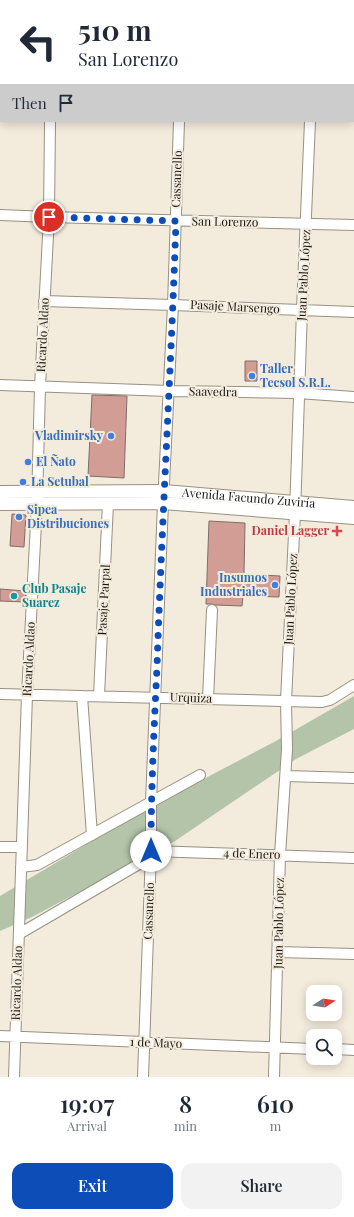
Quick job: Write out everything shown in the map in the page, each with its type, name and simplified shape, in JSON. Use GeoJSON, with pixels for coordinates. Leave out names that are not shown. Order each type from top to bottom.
{"type":"FeatureCollection","features":[{"type":"Feature","properties":{"kind":"main road","name":"Avenida Facundo Zuviría"},"geometry":{"type":"LineString","coordinates":[[0,492],[37,498],[108,503],[163,497]]}},
{"type":"Feature","properties":{"kind":"main road","name":"Avenida Facundo Zuviría"},"geometry":{"type":"LineString","coordinates":[[0,504],[37,498],[163,497],[295,508],[354,518]]}},
{"type":"Feature","properties":{"kind":"main road","name":"Avenida Facundo Zuviría"},"geometry":{"type":"LineString","coordinates":[[295,508],[354,507]]}},
{"type":"Feature","properties":{"kind":"street","name":"Ricardo Aldao"},"geometry":{"type":"LineString","coordinates":[[14,1077],[27,695],[49,217],[50,122]]}},
{"type":"Feature","properties":{"kind":"street","name":"Cassanello"},"geometry":{"type":"LineString","coordinates":[[143,1077],[151,854],[151,802],[163,497],[173,305],[179,122]]}},
{"type":"Feature","properties":{"kind":"street","name":"Juan Pablo López"},"geometry":{"type":"LineString","coordinates":[[274,1077],[280,855],[286,776],[286,701],[310,122]]}},
{"type":"Feature","properties":{"kind":"street","name":"San Lorenzo"},"geometry":{"type":"LineString","coordinates":[[0,215],[354,225]]}},
{"type":"Feature","properties":{"kind":"street","name":"Pasaje Marsengo"},"geometry":{"type":"LineString","coordinates":[[44,301],[354,312]]}},
{"type":"Feature","properties":{"kind":"street","name":"Saavedra"},"geometry":{"type":"LineString","coordinates":[[0,384],[40,387],[169,391],[298,393],[354,397]]}},
{"type":"Feature","properties":{"kind":"street","name":"Pasaje Parpal"},"geometry":{"type":"LineString","coordinates":[[99,696],[108,503]]}},
{"type":"Feature","properties":{"kind":"street"},"geometry":{"type":"LineString","coordinates":[[208,699],[212,610]]}},
{"type":"Feature","properties":{"kind":"street","name":"Urquiza"},"geometry":{"type":"LineString","coordinates":[[0,694],[322,702],[330,700],[354,685]]}},
{"type":"Feature","properties":{"kind":"street"},"geometry":{"type":"LineString","coordinates":[[82,696],[92,834]]}},
{"type":"Feature","properties":{"kind":"street"},"geometry":{"type":"LineString","coordinates":[[21,867],[37,865],[200,775]]}},
{"type":"Feature","properties":{"kind":"street"},"geometry":{"type":"LineString","coordinates":[[286,776],[354,778]]}},
{"type":"Feature","properties":{"kind":"street"},"geometry":{"type":"LineString","coordinates":[[0,847],[22,847]]}},
{"type":"Feature","properties":{"kind":"street"},"geometry":{"type":"LineString","coordinates":[[19,934],[151,854]]}},
{"type":"Feature","properties":{"kind":"street","name":"4 de Enero"},"geometry":{"type":"LineString","coordinates":[[151,854],[280,855],[354,858]]}},
{"type":"Feature","properties":{"kind":"street"},"geometry":{"type":"LineString","coordinates":[[278,952],[354,954]]}},
{"type":"Feature","properties":{"kind":"street","name":"1 de Mayo"},"geometry":{"type":"LineString","coordinates":[[0,1036],[306,1049]]}},
{"type":"Feature","properties":{"kind":"street"},"geometry":{"type":"LineString","coordinates":[[342,1049],[354,1050]]}},
{"type":"Feature","properties":{"kind":"green space"},"geometry":{"type":"Polygon","coordinates":[[[354,696],[354,729],[296,759],[175,841],[32,917],[0,931],[0,896],[141,812],[276,741],[354,696]]]}},
{"type":"Feature","properties":{"kind":"building"},"geometry":{"type":"Polygon","coordinates":[[[245,361],[257,361],[257,381],[245,381],[245,361]]]}},
{"type":"Feature","properties":{"kind":"building"},"geometry":{"type":"Polygon","coordinates":[[[92,395],[127,396],[124,478],[88,476],[92,395]]]}},
{"type":"Feature","properties":{"kind":"building"},"geometry":{"type":"Polygon","coordinates":[[[12,514],[26,515],[24,547],[10,546],[12,514]]]}},
{"type":"Feature","properties":{"kind":"building"},"geometry":{"type":"Polygon","coordinates":[[[209,521],[245,523],[244,574],[280,576],[279,597],[243,596],[242,606],[206,604],[209,521]]]}},
{"type":"Feature","properties":{"kind":"building","name":"Club Pasaje Suarez"},"geometry":{"type":"Polygon","coordinates":[[[0,589],[26,591],[25,602],[0,601],[0,589]]]}},
{"type":"Feature","properties":{"kind":"place","name":"Taller Tecsol S.R.L."},"geometry":{"type":"Point","coordinates":[252,376]}},
{"type":"Feature","properties":{"kind":"place","name":"Vladimirsky"},"geometry":{"type":"Point","coordinates":[111,436]}},
{"type":"Feature","properties":{"kind":"place","name":"El Ñato"},"geometry":{"type":"Point","coordinates":[28,462]}},
{"type":"Feature","properties":{"kind":"place","name":"La Setubal"},"geometry":{"type":"Point","coordinates":[23,482]}},
{"type":"Feature","properties":{"kind":"place","name":"Sipea Distribuciones"},"geometry":{"type":"Point","coordinates":[19,517]}},
{"type":"Feature","properties":{"kind":"place","name":"Daniel Lagger"},"geometry":{"type":"Point","coordinates":[337,531]}},
{"type":"Feature","properties":{"kind":"place","name":"Insumos Industriales"},"geometry":{"type":"Point","coordinates":[275,585]}},
{"type":"Feature","properties":{"kind":"place","name":"Club Pasaje Suarez"},"geometry":{"type":"Point","coordinates":[14,596]}},
{"type":"Feature","properties":{"kind":"route"},"geometry":{"type":"LineString","coordinates":[[49,217],[176,221],[162,518],[151,802],[151,851]]}}]}
